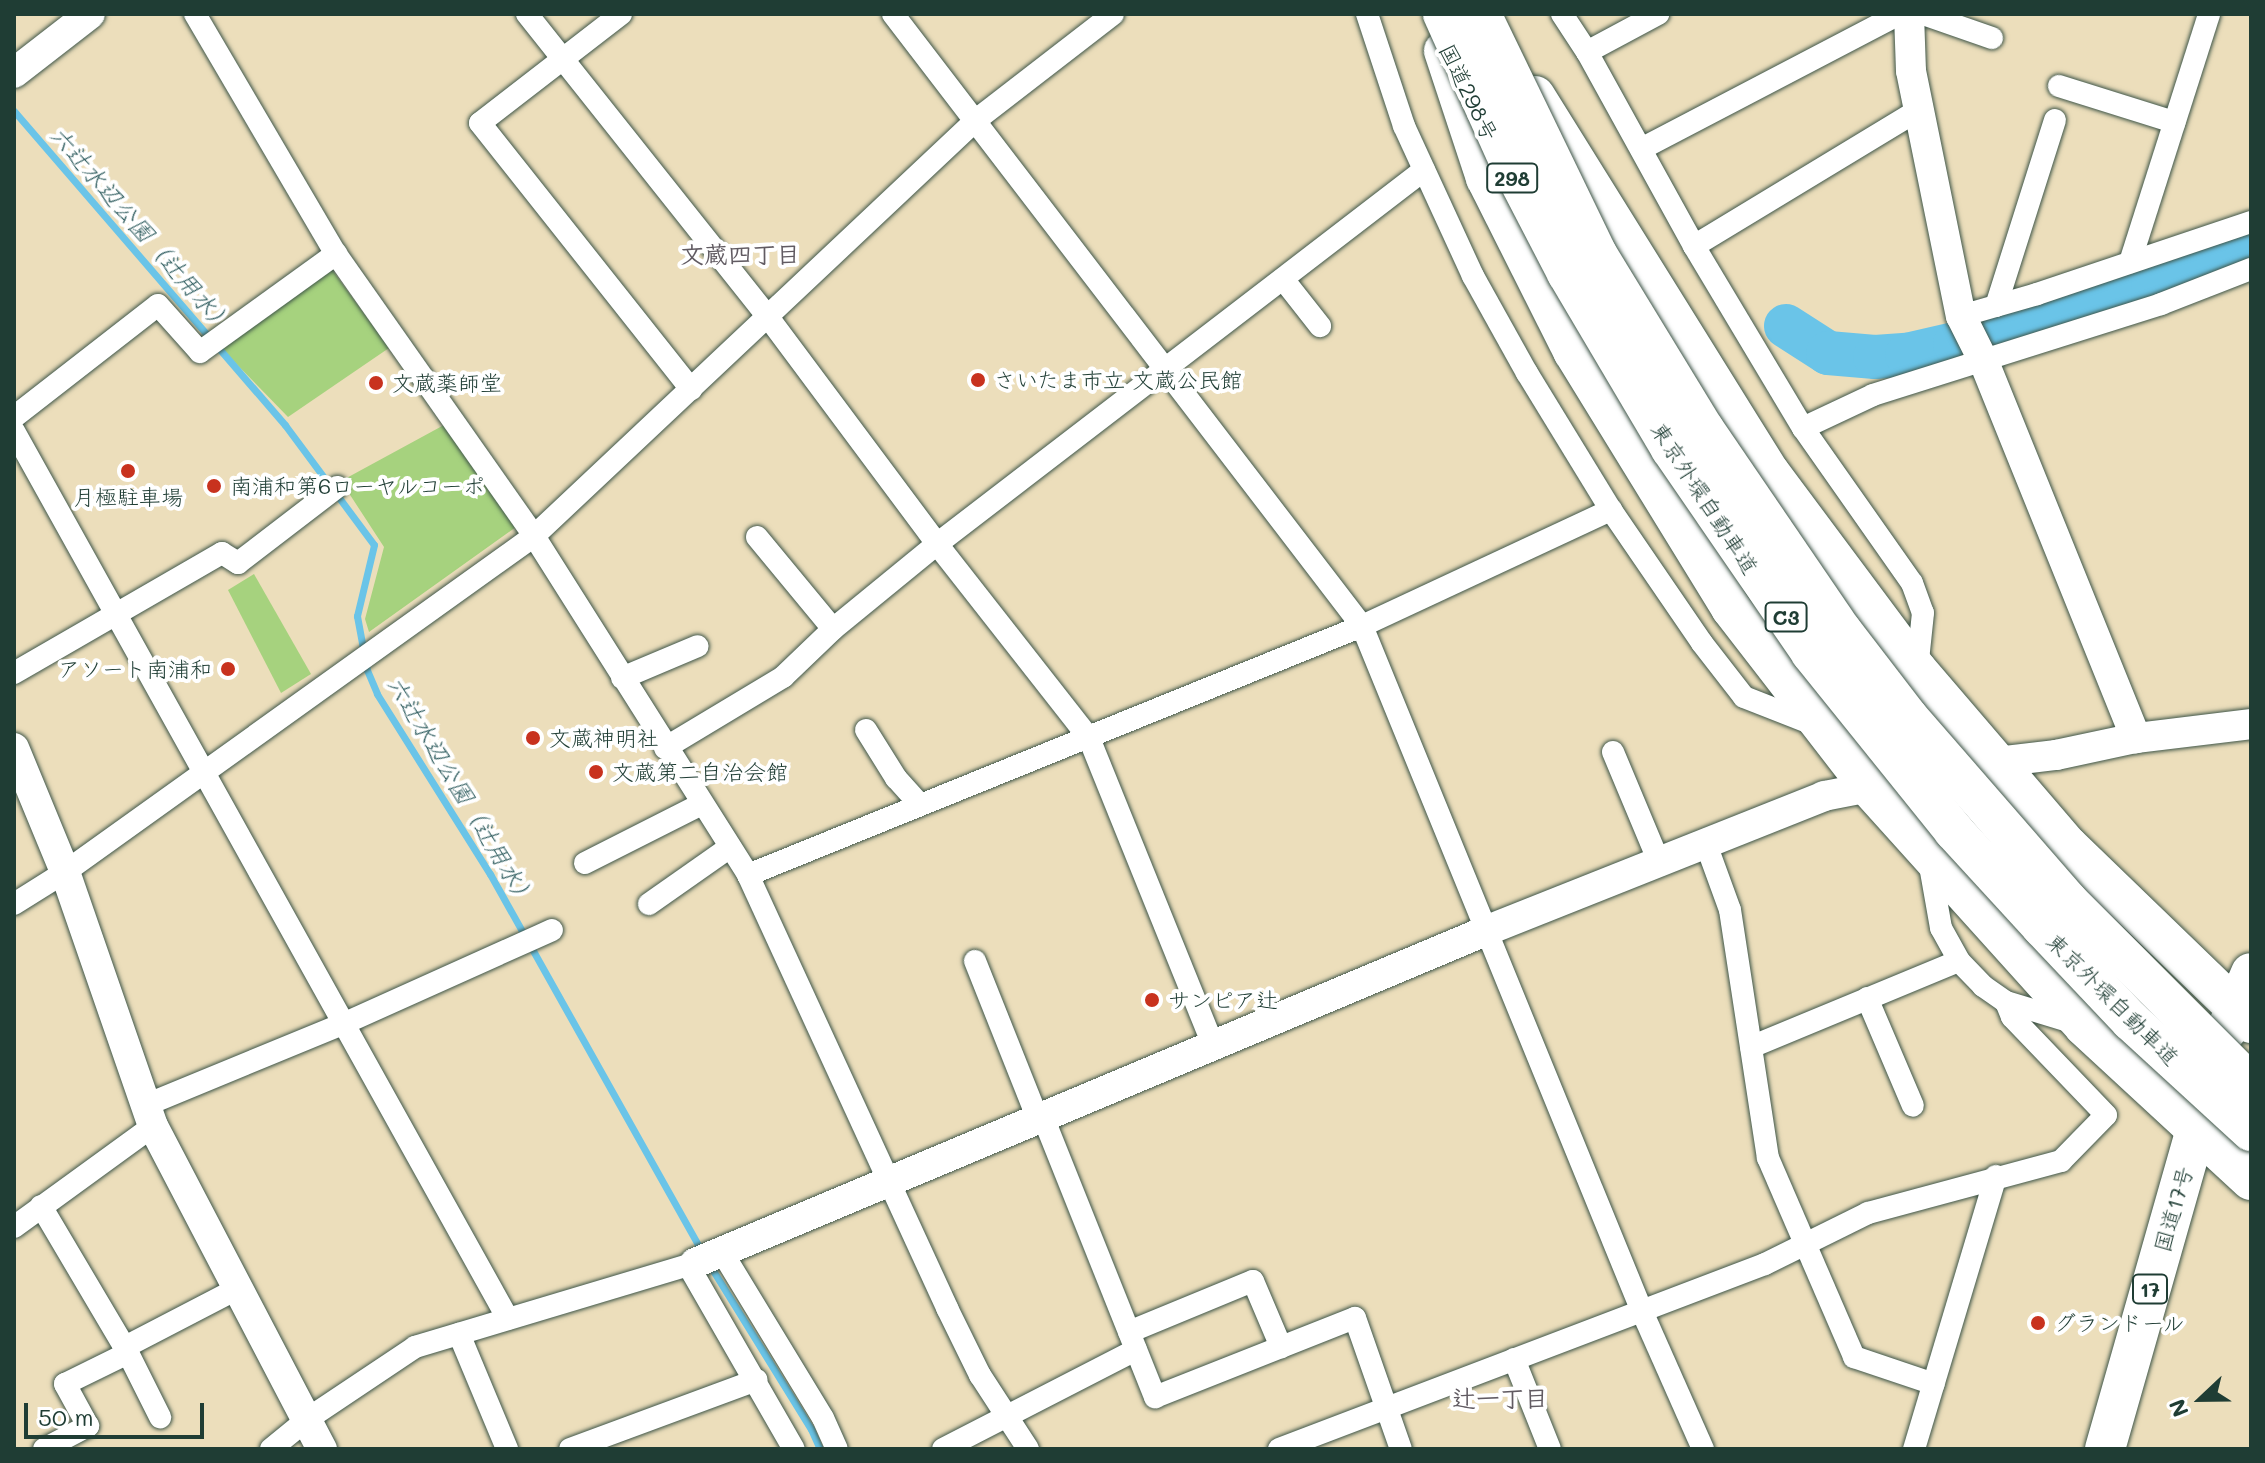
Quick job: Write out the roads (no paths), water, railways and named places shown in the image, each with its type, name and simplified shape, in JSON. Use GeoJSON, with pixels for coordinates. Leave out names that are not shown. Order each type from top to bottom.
{"type":"FeatureCollection","features":[{"type":"Feature","properties":{"kind":"highway","name":"国道298号"},"geometry":{"type":"LineString","coordinates":[[1436,15],[1484,127],[1614,333],[1569,216],[1501,80],[1477,14]]}},
{"type":"Feature","properties":{"kind":"highway"},"geometry":{"type":"LineString","coordinates":[[1477,14],[1588,176],[1770,473],[1917,670],[2068,846],[2245,1001]]}},
{"type":"Feature","properties":{"kind":"highway","name":"東京外環自動車道"},"geometry":{"type":"LineString","coordinates":[[1477,14],[1597,254],[1704,429],[1824,606],[1908,717],[1982,805],[2068,901],[2251,1084]]}},
{"type":"Feature","properties":{"kind":"highway"},"geometry":{"type":"LineString","coordinates":[[1436,15],[1486,178],[1573,351],[1731,608],[1819,727],[1870,788],[2084,1026],[2251,1180]]}},
{"type":"Feature","properties":{"kind":"highway","name":"東京外環自動車道"},"geometry":{"type":"LineString","coordinates":[[1436,15],[1567,273],[1671,449],[1811,653],[1954,831],[2131,1021],[2251,1131]]}},
{"type":"Feature","properties":{"kind":"highway","name":"国道17号"},"geometry":{"type":"LineString","coordinates":[[2105,1449],[2196,1129],[2245,1001]]}},
{"type":"Feature","properties":{"kind":"street"},"geometry":{"type":"LineString","coordinates":[[14,73],[90,14]]}},
{"type":"Feature","properties":{"kind":"street"},"geometry":{"type":"LineString","coordinates":[[195,14],[336,254],[534,536],[748,875],[947,1308],[1005,1419],[1028,1449]]}},
{"type":"Feature","properties":{"kind":"street"},"geometry":{"type":"LineString","coordinates":[[527,14],[560,60],[768,317],[937,544],[1089,738],[1213,1045]]}},
{"type":"Feature","properties":{"kind":"street"},"geometry":{"type":"LineString","coordinates":[[621,14],[480,123],[691,389]]}},
{"type":"Feature","properties":{"kind":"street"},"geometry":{"type":"LineString","coordinates":[[893,14],[1362,626],[1641,1309],[1703,1449]]}},
{"type":"Feature","properties":{"kind":"street"},"geometry":{"type":"LineString","coordinates":[[14,904],[65,872],[534,536],[976,120],[1113,14]]}},
{"type":"Feature","properties":{"kind":"street"},"geometry":{"type":"LineString","coordinates":[[1367,14],[1404,126],[1473,276],[1611,510],[1702,643],[1744,697],[1819,727]]}},
{"type":"Feature","properties":{"kind":"street"},"geometry":{"type":"LineString","coordinates":[[1562,14],[1587,52],[1694,246],[1803,428],[1912,583],[1923,613],[1917,670]]}},
{"type":"Feature","properties":{"kind":"street"},"geometry":{"type":"LineString","coordinates":[[1587,52],[1658,14]]}},
{"type":"Feature","properties":{"kind":"street"},"geometry":{"type":"LineString","coordinates":[[1641,149],[1899,14]]}},
{"type":"Feature","properties":{"kind":"street"},"geometry":{"type":"LineString","coordinates":[[1909,14],[1911,71],[1961,316],[1984,362],[2136,738]]}},
{"type":"Feature","properties":{"kind":"street"},"geometry":{"type":"LineString","coordinates":[[1923,14],[1992,38]]}},
{"type":"Feature","properties":{"kind":"street"},"geometry":{"type":"LineString","coordinates":[[2130,262],[2209,14]]}},
{"type":"Feature","properties":{"kind":"street"},"geometry":{"type":"LineString","coordinates":[[2059,86],[2174,122]]}},
{"type":"Feature","properties":{"kind":"street"},"geometry":{"type":"LineString","coordinates":[[1694,246],[1919,110]]}},
{"type":"Feature","properties":{"kind":"street"},"geometry":{"type":"LineString","coordinates":[[1996,306],[2055,120]]}},
{"type":"Feature","properties":{"kind":"street"},"geometry":{"type":"LineString","coordinates":[[665,748],[783,677],[833,629],[937,544],[1424,170]]}},
{"type":"Feature","properties":{"kind":"street"},"geometry":{"type":"LineString","coordinates":[[1961,316],[2251,222]]}},
{"type":"Feature","properties":{"kind":"street"},"geometry":{"type":"LineString","coordinates":[[14,417],[158,305],[200,352],[336,254]]}},
{"type":"Feature","properties":{"kind":"street"},"geometry":{"type":"LineString","coordinates":[[1803,428],[1873,395],[2161,304],[2251,269]]}},
{"type":"Feature","properties":{"kind":"street"},"geometry":{"type":"LineString","coordinates":[[1283,279],[1320,326]]}},
{"type":"Feature","properties":{"kind":"street"},"geometry":{"type":"LineString","coordinates":[[14,431],[508,1319]]}},
{"type":"Feature","properties":{"kind":"street"},"geometry":{"type":"LineString","coordinates":[[14,673],[222,553],[238,563],[337,487]]}},
{"type":"Feature","properties":{"kind":"street"},"geometry":{"type":"LineString","coordinates":[[748,875],[1362,626],[1611,510]]}},
{"type":"Feature","properties":{"kind":"street"},"geometry":{"type":"LineString","coordinates":[[757,537],[833,629]]}},
{"type":"Feature","properties":{"kind":"street"},"geometry":{"type":"LineString","coordinates":[[622,678],[698,646]]}},
{"type":"Feature","properties":{"kind":"street"},"geometry":{"type":"LineString","coordinates":[[271,1449],[309,1418],[415,1347],[705,1259],[1488,930],[1824,796],[1996,761],[2056,755],[2136,738],[2251,724]]}},
{"type":"Feature","properties":{"kind":"street"},"geometry":{"type":"LineString","coordinates":[[866,730],[896,778],[920,805]]}},
{"type":"Feature","properties":{"kind":"street"},"geometry":{"type":"LineString","coordinates":[[14,748],[65,872],[150,1116],[309,1418],[322,1449]]}},
{"type":"Feature","properties":{"kind":"street"},"geometry":{"type":"LineString","coordinates":[[1613,752],[1659,862]]}},
{"type":"Feature","properties":{"kind":"street"},"geometry":{"type":"LineString","coordinates":[[585,863],[702,804]]}},
{"type":"Feature","properties":{"kind":"street"},"geometry":{"type":"LineString","coordinates":[[1706,844],[1730,910],[1768,1158],[1854,1357],[1934,1384]]}},
{"type":"Feature","properties":{"kind":"street"},"geometry":{"type":"LineString","coordinates":[[649,904],[730,847]]}},
{"type":"Feature","properties":{"kind":"street"},"geometry":{"type":"LineString","coordinates":[[1927,849],[1941,928],[1959,961],[1983,986],[2006,1002],[2084,1026]]}},
{"type":"Feature","properties":{"kind":"street"},"geometry":{"type":"LineString","coordinates":[[14,1227],[150,1116],[343,1024],[552,930]]}},
{"type":"Feature","properties":{"kind":"street"},"geometry":{"type":"LineString","coordinates":[[975,961],[1155,1397],[1355,1318],[1401,1449]]}},
{"type":"Feature","properties":{"kind":"street"},"geometry":{"type":"LineString","coordinates":[[1751,1047],[1959,961]]}},
{"type":"Feature","properties":{"kind":"street"},"geometry":{"type":"LineString","coordinates":[[1867,998],[1913,1106]]}},
{"type":"Feature","properties":{"kind":"street"},"geometry":{"type":"LineString","coordinates":[[1279,1449],[1765,1264],[1868,1213],[1996,1176],[2061,1161],[2106,1115],[2012,1017],[2006,1002]]}},
{"type":"Feature","properties":{"kind":"street"},"geometry":{"type":"LineString","coordinates":[[1914,1449],[1996,1176]]}},
{"type":"Feature","properties":{"kind":"street"},"geometry":{"type":"LineString","coordinates":[[41,1206],[126,1350],[160,1417]]}},
{"type":"Feature","properties":{"kind":"street"},"geometry":{"type":"LineString","coordinates":[[705,1259],[757,1380],[794,1449]]}},
{"type":"Feature","properties":{"kind":"street"},"geometry":{"type":"LineString","coordinates":[[705,1259],[823,1418],[837,1449]]}},
{"type":"Feature","properties":{"kind":"street"},"geometry":{"type":"LineString","coordinates":[[943,1449],[1005,1419],[1133,1341],[1253,1281],[1281,1347]]}},
{"type":"Feature","properties":{"kind":"street"},"geometry":{"type":"LineString","coordinates":[[44,1449],[88,1426],[65,1384],[239,1288]]}},
{"type":"Feature","properties":{"kind":"street"},"geometry":{"type":"LineString","coordinates":[[459,1334],[507,1449]]}},
{"type":"Feature","properties":{"kind":"street"},"geometry":{"type":"LineString","coordinates":[[1514,1359],[1550,1449]]}},
{"type":"Feature","properties":{"kind":"street"},"geometry":{"type":"LineString","coordinates":[[570,1449],[757,1380]]}},
{"type":"Feature","properties":{"kind":"waterway","name":"六辻水辺公園（辻用水）"},"geometry":{"type":"LineString","coordinates":[[14,111],[285,425],[374,545],[357,616],[367,670],[377,694],[490,874],[703,1253]]}},
{"type":"Feature","properties":{"kind":"waterway"},"geometry":{"type":"LineString","coordinates":[[1786,326],[1828,353],[1875,357],[1907,355],[1955,344],[2153,282],[2251,240]]}},
{"type":"Feature","properties":{"kind":"waterway","name":"六辻水辺公園（辻用水）"},"geometry":{"type":"LineString","coordinates":[[709,1264],[811,1429],[820,1449]]}},
{"type":"Feature","properties":{"kind":"place","name":"さいたま市立 文蔵公民館"},"geometry":{"type":"Point","coordinates":[978,380]}},
{"type":"Feature","properties":{"kind":"place","name":"文蔵薬師堂"},"geometry":{"type":"Point","coordinates":[376,383]}},
{"type":"Feature","properties":{"kind":"place","name":"月極駐車場"},"geometry":{"type":"Point","coordinates":[128,471]}},
{"type":"Feature","properties":{"kind":"place","name":"南浦和第6ローヤルコーポ"},"geometry":{"type":"Point","coordinates":[214,486]}},
{"type":"Feature","properties":{"kind":"place","name":"アソート南浦和"},"geometry":{"type":"Point","coordinates":[228,669]}},
{"type":"Feature","properties":{"kind":"place","name":"文蔵神明社"},"geometry":{"type":"Point","coordinates":[533,738]}},
{"type":"Feature","properties":{"kind":"place","name":"文蔵第二自治会館"},"geometry":{"type":"Point","coordinates":[596,772]}},
{"type":"Feature","properties":{"kind":"place","name":"サンピア辻"},"geometry":{"type":"Point","coordinates":[1152,1000]}},
{"type":"Feature","properties":{"kind":"place","name":"グランドール"},"geometry":{"type":"Point","coordinates":[2038,1323]}},
{"type":"Feature","properties":{"kind":"district","name":"文蔵四丁目"},"geometry":{"type":"Point","coordinates":[740,254]}},
{"type":"Feature","properties":{"kind":"district","name":"辻一丁目"},"geometry":{"type":"Point","coordinates":[1500,1398]}}]}
